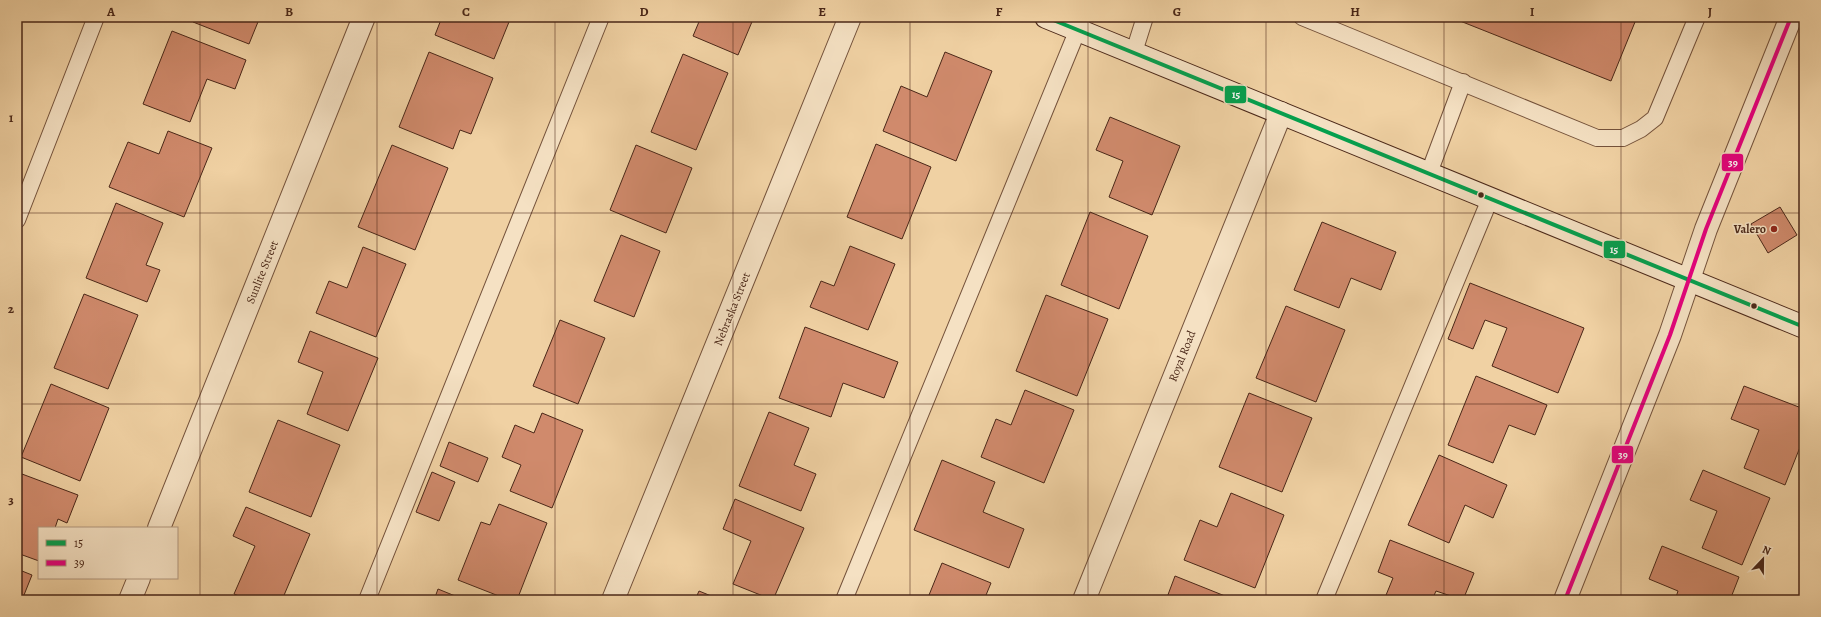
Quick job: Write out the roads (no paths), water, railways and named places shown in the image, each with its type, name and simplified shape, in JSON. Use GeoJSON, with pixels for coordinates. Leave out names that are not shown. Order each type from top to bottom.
{"type":"FeatureCollection","features":[{"type":"Feature","properties":{"kind":"street","name":"Sunlite Street"},"geometry":{"type":"LineString","coordinates":[[159,527],[364,17]]}},
{"type":"Feature","properties":{"kind":"street","name":"Nebraska Street"},"geometry":{"type":"LineString","coordinates":[[613,600],[850,17]]}},
{"type":"Feature","properties":{"kind":"street"},"geometry":{"type":"LineString","coordinates":[[1046,17],[1081,24],[1134,52],[1804,327]]}},
{"type":"Feature","properties":{"kind":"street"},"geometry":{"type":"LineString","coordinates":[[1565,600],[1670,335],[1706,229],[1791,17]]}},
{"type":"Feature","properties":{"kind":"street","name":"Royal Road"},"geometry":{"type":"LineString","coordinates":[[1084,600],[1281,113]]}},
{"type":"Feature","properties":{"kind":"street"},"geometry":{"type":"LineString","coordinates":[[130,600],[139,579]]}},
{"type":"Feature","properties":{"kind":"lane"},"geometry":{"type":"LineString","coordinates":[[17,220],[96,17]]}},
{"type":"Feature","properties":{"kind":"lane"},"geometry":{"type":"LineString","coordinates":[[367,600],[601,17]]}},
{"type":"Feature","properties":{"kind":"lane"},"geometry":{"type":"LineString","coordinates":[[1134,52],[1145,17]]}},
{"type":"Feature","properties":{"kind":"lane"},"geometry":{"type":"LineString","coordinates":[[1302,17],[1597,138],[1623,138],[1641,129],[1655,118],[1697,17]]}},
{"type":"Feature","properties":{"kind":"lane"},"geometry":{"type":"LineString","coordinates":[[844,600],[1081,24]]}},
{"type":"Feature","properties":{"kind":"lane"},"geometry":{"type":"LineString","coordinates":[[1429,173],[1463,82]]}},
{"type":"Feature","properties":{"kind":"lane"},"geometry":{"type":"LineString","coordinates":[[1324,600],[1490,199]]}},
{"type":"Feature","properties":{"kind":"place","name":"Valero"},"geometry":{"type":"Point","coordinates":[1774,229]}}]}
